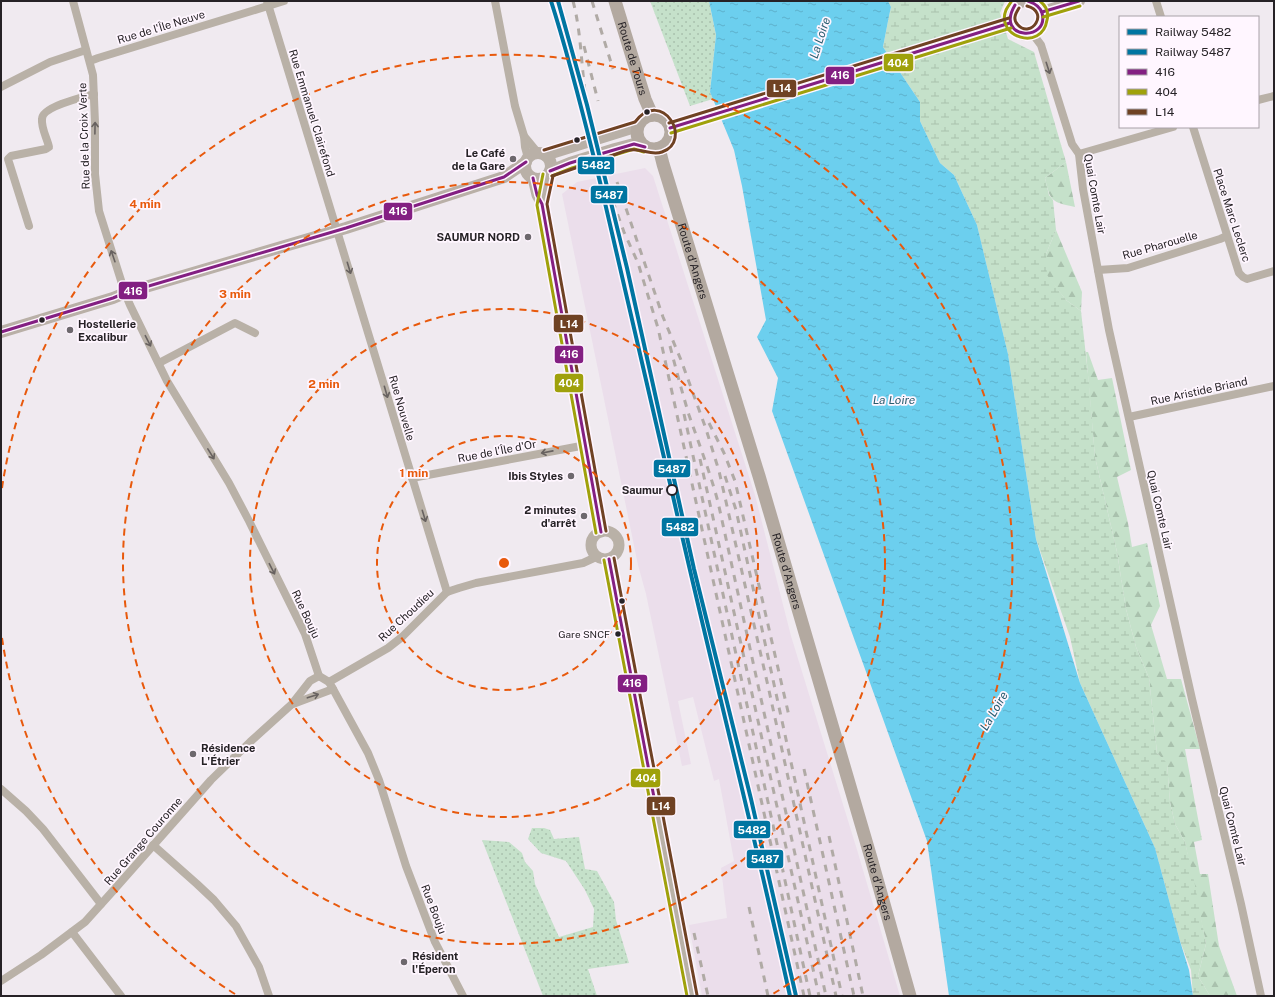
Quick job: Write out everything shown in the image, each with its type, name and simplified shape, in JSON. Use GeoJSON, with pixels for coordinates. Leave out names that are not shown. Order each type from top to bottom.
{"type":"FeatureCollection","features":[{"type":"Feature","properties":{"kind":"main road","name":"Route de Tours"},"geometry":{"type":"LineString","coordinates":[[615,1],[645,99],[652,115]]}},
{"type":"Feature","properties":{"kind":"main road"},"geometry":{"type":"LineString","coordinates":[[1024,1],[1016,4],[1010,13],[1010,23],[1013,28],[1022,34],[1032,33],[1037,30],[1042,22],[1042,12],[1036,4],[1028,1]]}},
{"type":"Feature","properties":{"kind":"main road"},"geometry":{"type":"LineString","coordinates":[[1042,12],[1079,1]]}},
{"type":"Feature","properties":{"kind":"main road"},"geometry":{"type":"LineString","coordinates":[[670,128],[1010,23]]}},
{"type":"Feature","properties":{"kind":"main road"},"geometry":{"type":"LineString","coordinates":[[1,332],[125,293],[337,230],[504,177],[534,157],[638,126],[644,119],[652,115],[656,115],[665,120],[670,128],[670,138],[664,146],[660,148],[655,149],[634,144],[570,163],[549,173],[542,179],[531,177],[504,177]]}},
{"type":"Feature","properties":{"kind":"main road"},"geometry":{"type":"LineString","coordinates":[[638,126],[637,135],[641,144],[645,147]]}},
{"type":"Feature","properties":{"kind":"main road","name":"Route d'Angers"},"geometry":{"type":"LineString","coordinates":[[660,148],[663,164],[762,483],[910,996]]}},
{"type":"Feature","properties":{"kind":"main road"},"geometry":{"type":"LineString","coordinates":[[534,157],[551,162],[549,173]]}},
{"type":"Feature","properties":{"kind":"main road"},"geometry":{"type":"LineString","coordinates":[[531,177],[526,170],[534,157]]}},
{"type":"Feature","properties":{"kind":"street","name":"Rue de la Croix Verte"},"geometry":{"type":"LineString","coordinates":[[73,1],[93,75],[95,123],[94,174],[100,211],[125,293]]}},
{"type":"Feature","properties":{"kind":"street","name":"Rue de l'Île Neuve"},"geometry":{"type":"LineString","coordinates":[[90,61],[267,3],[284,1]]}},
{"type":"Feature","properties":{"kind":"street"},"geometry":{"type":"LineString","coordinates":[[495,1],[515,106],[524,136],[534,157]]}},
{"type":"Feature","properties":{"kind":"street"},"geometry":{"type":"LineString","coordinates":[[1156,1],[1161,16]]}},
{"type":"Feature","properties":{"kind":"street","name":"Rue Emmanuel Clairefond"},"geometry":{"type":"LineString","coordinates":[[267,3],[337,230]]}},
{"type":"Feature","properties":{"kind":"street","name":"Quai Comte Lair"},"geometry":{"type":"LineString","coordinates":[[1032,33],[1041,45],[1072,144],[1079,154],[1082,189],[1109,330],[1261,996]]}},
{"type":"Feature","properties":{"kind":"street"},"geometry":{"type":"LineString","coordinates":[[1,87],[50,62],[86,50]]}},
{"type":"Feature","properties":{"kind":"street"},"geometry":{"type":"LineString","coordinates":[[29,226],[8,159],[11,156],[46,149],[49,147],[41,120],[42,115],[45,112],[76,99],[94,94]]}},
{"type":"Feature","properties":{"kind":"street"},"geometry":{"type":"LineString","coordinates":[[1259,100],[1274,96]]}},
{"type":"Feature","properties":{"kind":"street"},"geometry":{"type":"LineString","coordinates":[[1079,154],[1170,128]]}},
{"type":"Feature","properties":{"kind":"street","name":"Place Marc Leclerc"},"geometry":{"type":"LineString","coordinates":[[1193,128],[1239,273],[1242,277],[1247,279],[1274,271]]}},
{"type":"Feature","properties":{"kind":"street"},"geometry":{"type":"LineString","coordinates":[[542,204],[546,193],[549,173]]}},
{"type":"Feature","properties":{"kind":"street"},"geometry":{"type":"LineString","coordinates":[[531,177],[542,204],[601,532]]}},
{"type":"Feature","properties":{"kind":"street","name":"Rue Nouvelle"},"geometry":{"type":"LineString","coordinates":[[337,230],[447,592]]}},
{"type":"Feature","properties":{"kind":"street","name":"Rue Pharouelle"},"geometry":{"type":"LineString","coordinates":[[1098,270],[1128,268],[1227,236]]}},
{"type":"Feature","properties":{"kind":"street","name":"Rue Bouju"},"geometry":{"type":"LineString","coordinates":[[125,293],[167,381],[229,483],[249,521],[305,634],[319,676]]}},
{"type":"Feature","properties":{"kind":"street"},"geometry":{"type":"LineString","coordinates":[[159,363],[235,323],[255,333]]}},
{"type":"Feature","properties":{"kind":"street","name":"Rue Aristide Briand"},"geometry":{"type":"LineString","coordinates":[[1129,417],[1274,386]]}},
{"type":"Feature","properties":{"kind":"street","name":"Rue de l'Île d'Or"},"geometry":{"type":"LineString","coordinates":[[412,478],[586,445]]}},
{"type":"Feature","properties":{"kind":"street"},"geometry":{"type":"LineString","coordinates":[[601,532],[610,532],[614,534],[618,538],[620,544],[617,554],[609,559],[601,559],[593,553],[591,542],[596,534],[601,532]]}},
{"type":"Feature","properties":{"kind":"street","name":"Rue Choudieu"},"geometry":{"type":"LineString","coordinates":[[331,685],[388,648],[402,637],[447,592],[476,583],[583,563],[596,556]]}},
{"type":"Feature","properties":{"kind":"street"},"geometry":{"type":"LineString","coordinates":[[609,559],[692,996]]}},
{"type":"Feature","properties":{"kind":"street"},"geometry":{"type":"LineString","coordinates":[[319,676],[331,685]]}},
{"type":"Feature","properties":{"kind":"street","name":"Rue Grange Couronne"},"geometry":{"type":"LineString","coordinates":[[1,981],[41,955],[85,922],[211,780],[292,704],[310,681],[319,676]]}},
{"type":"Feature","properties":{"kind":"street","name":"Rue Bouju"},"geometry":{"type":"LineString","coordinates":[[331,685],[368,753],[379,780],[406,866],[435,942],[464,996]]}},
{"type":"Feature","properties":{"kind":"street","name":"Rue Grange Couronne"},"geometry":{"type":"LineString","coordinates":[[292,704],[331,685]]}},
{"type":"Feature","properties":{"kind":"street"},"geometry":{"type":"LineString","coordinates":[[1,789],[26,811],[43,829],[101,904]]}},
{"type":"Feature","properties":{"kind":"street"},"geometry":{"type":"LineString","coordinates":[[153,845],[214,900],[236,926],[259,967],[269,996]]}},
{"type":"Feature","properties":{"kind":"street"},"geometry":{"type":"LineString","coordinates":[[72,932],[122,996]]}},
{"type":"Feature","properties":{"kind":"shaded area"},"geometry":{"type":"Polygon","coordinates":[[[645,168],[653,176],[755,495],[791,636],[858,853],[900,996],[702,996],[689,925],[727,918],[721,868],[734,861],[719,779],[714,781],[693,697],[678,701],[691,764],[682,766],[646,594],[638,565],[562,194],[577,182],[645,168]]]}},
{"type":"Feature","properties":{"kind":"green space"},"geometry":{"type":"Polygon","coordinates":[[[650,1],[709,1],[716,35],[710,92],[713,99],[690,106],[650,1]]]}},
{"type":"Feature","properties":{"kind":"green space"},"geometry":{"type":"Polygon","coordinates":[[[888,1],[1005,1],[1000,13],[1008,39],[1034,52],[1066,162],[1045,178],[1049,195],[1053,200],[1056,230],[1046,254],[1047,275],[1066,300],[1081,311],[1095,457],[1117,552],[1126,609],[1136,647],[1149,678],[1157,753],[1167,763],[1170,802],[1175,824],[1185,842],[1195,885],[1206,944],[1198,976],[1210,996],[1193,996],[1191,970],[1180,941],[1155,848],[1080,683],[1070,637],[1036,539],[1008,354],[977,225],[954,175],[940,163],[920,121],[920,102],[883,47],[891,7],[888,1]]]}},
{"type":"Feature","properties":{"kind":"green space"},"geometry":{"type":"Polygon","coordinates":[[[1066,162],[1075,207],[1056,202],[1048,192],[1045,178],[1066,162]]]}},
{"type":"Feature","properties":{"kind":"green space"},"geometry":{"type":"Polygon","coordinates":[[[1056,230],[1082,292],[1081,311],[1066,300],[1046,275],[1046,254],[1056,230]]]}},
{"type":"Feature","properties":{"kind":"green space"},"geometry":{"type":"Polygon","coordinates":[[[1086,352],[1088,352],[1098,380],[1112,378],[1131,470],[1117,477],[1132,547],[1147,543],[1160,606],[1151,625],[1167,679],[1181,679],[1200,749],[1185,749],[1202,840],[1194,842],[1200,874],[1208,874],[1219,946],[1237,996],[1210,996],[1198,976],[1206,944],[1185,842],[1175,824],[1170,802],[1167,764],[1157,753],[1149,678],[1136,647],[1126,609],[1117,552],[1095,457],[1086,352]]]}},
{"type":"Feature","properties":{"kind":"green space"},"geometry":{"type":"Polygon","coordinates":[[[532,828],[544,828],[550,830],[554,839],[579,837],[585,869],[597,871],[614,902],[616,920],[629,963],[588,969],[597,996],[543,996],[482,840],[509,842],[522,853],[525,862],[533,871],[535,884],[559,937],[593,927],[594,909],[585,890],[566,861],[541,853],[528,839],[532,828]]]}},
{"type":"Feature","properties":{"kind":"water","name":"La Loire"},"geometry":{"type":"Polygon","coordinates":[[[709,1],[888,1],[891,7],[883,47],[920,102],[920,121],[940,163],[954,175],[977,225],[1008,354],[1036,539],[1080,683],[1155,848],[1189,970],[1193,996],[949,996],[927,841],[772,411],[778,378],[757,337],[766,320],[742,186],[734,150],[710,92],[716,35],[709,1]]]}},
{"type":"Feature","properties":{"kind":"railway"},"geometry":{"type":"LineString","coordinates":[[573,1],[580,40],[587,105]]}},
{"type":"Feature","properties":{"kind":"railway"},"geometry":{"type":"LineString","coordinates":[[592,1],[613,69]]}},
{"type":"Feature","properties":{"kind":"railway"},"geometry":{"type":"LineString","coordinates":[[584,46],[598,101]]}},
{"type":"Feature","properties":{"kind":"railway"},"geometry":{"type":"LineString","coordinates":[[617,182],[663,317],[681,360],[706,429],[719,471],[836,996]]}},
{"type":"Feature","properties":{"kind":"railway"},"geometry":{"type":"LineString","coordinates":[[608,188],[624,232],[638,263],[658,328],[804,996]]}},
{"type":"Feature","properties":{"kind":"railway"},"geometry":{"type":"LineString","coordinates":[[670,346],[681,389],[718,502],[826,996]]}},
{"type":"Feature","properties":{"kind":"railway"},"geometry":{"type":"LineString","coordinates":[[684,414],[810,996]]}},
{"type":"Feature","properties":{"kind":"railway"},"geometry":{"type":"LineString","coordinates":[[709,423],[724,453],[735,481],[789,716]]}},
{"type":"Feature","properties":{"kind":"railway"},"geometry":{"type":"LineString","coordinates":[[700,459],[819,996]]}},
{"type":"Feature","properties":{"kind":"railway"},"geometry":{"type":"LineString","coordinates":[[725,476],[736,510],[842,996]]}},
{"type":"Feature","properties":{"kind":"railway"},"geometry":{"type":"LineString","coordinates":[[804,769],[854,996]]}},
{"type":"Feature","properties":{"kind":"railway"},"geometry":{"type":"LineString","coordinates":[[829,836],[863,996]]}},
{"type":"Feature","properties":{"kind":"railway"},"geometry":{"type":"LineString","coordinates":[[749,907],[768,996]]}},
{"type":"Feature","properties":{"kind":"railway"},"geometry":{"type":"LineString","coordinates":[[694,933],[708,996]]}},
{"type":"Feature","properties":{"kind":"rail line","name":"5482"},"geometry":{"type":"LineString","coordinates":[[551,1],[572,71],[602,190],[790,996]]}},
{"type":"Feature","properties":{"kind":"rail line","name":"5487"},"geometry":{"type":"LineString","coordinates":[[558,1],[587,105],[627,268],[694,569],[751,799],[796,996]]}},
{"type":"Feature","properties":{"kind":"transit line","name":"416"},"geometry":{"type":"LineString","coordinates":[[1015,5],[1010,17],[1011,25],[1016,31],[1024,33],[1031,32],[1038,29],[1042,22],[1042,13],[1040,8],[1028,1]]}},
{"type":"Feature","properties":{"kind":"transit line","name":"404"},"geometry":{"type":"LineString","coordinates":[[1011,2],[1006,10],[1004,19],[1007,27],[1020,37],[1029,38],[1037,36],[1043,30],[1047,20],[1048,15],[1044,5],[1040,1]]}},
{"type":"Feature","properties":{"kind":"transit line","name":"416"},"geometry":{"type":"LineString","coordinates":[[1042,12],[1079,1]]}},
{"type":"Feature","properties":{"kind":"transit line","name":"L14"},"geometry":{"type":"LineString","coordinates":[[1019,8],[1015,16],[1015,21],[1018,25],[1028,29],[1033,27],[1038,18],[1034,9],[1027,6]]}},
{"type":"Feature","properties":{"kind":"transit line","name":"404"},"geometry":{"type":"LineString","coordinates":[[1043,17],[1080,6]]}},
{"type":"Feature","properties":{"kind":"transit line","name":"L14"},"geometry":{"type":"LineString","coordinates":[[669,123],[1009,18]]}},
{"type":"Feature","properties":{"kind":"transit line","name":"416"},"geometry":{"type":"LineString","coordinates":[[670,128],[1010,23]]}},
{"type":"Feature","properties":{"kind":"transit line","name":"404"},"geometry":{"type":"LineString","coordinates":[[671,133],[1011,28]]}},
{"type":"Feature","properties":{"kind":"transit line","name":"L14"},"geometry":{"type":"LineString","coordinates":[[544,150],[635,122],[645,113],[655,110],[664,113],[671,120],[675,128],[675,138],[671,146],[662,152],[653,153],[628,150],[552,176]]}},
{"type":"Feature","properties":{"kind":"transit line","name":"416"},"geometry":{"type":"LineString","coordinates":[[550,171],[570,163],[634,144],[645,147]]}},
{"type":"Feature","properties":{"kind":"transit line","name":"404"},"geometry":{"type":"LineString","coordinates":[[552,176],[572,168],[634,149],[644,152]]}},
{"type":"Feature","properties":{"kind":"transit line","name":"416"},"geometry":{"type":"LineString","coordinates":[[1,332],[125,293],[346,228],[504,177],[526,162]]}},
{"type":"Feature","properties":{"kind":"transit line","name":"404"},"geometry":{"type":"LineString","coordinates":[[543,174],[537,205],[596,533]]}},
{"type":"Feature","properties":{"kind":"transit line","name":"L14"},"geometry":{"type":"LineString","coordinates":[[553,176],[547,204],[606,531]]}},
{"type":"Feature","properties":{"kind":"transit line","name":"416"},"geometry":{"type":"LineString","coordinates":[[533,178],[537,195],[542,204],[601,532]]}},
{"type":"Feature","properties":{"kind":"transit line","name":"L14"},"geometry":{"type":"LineString","coordinates":[[614,558],[697,995]]}},
{"type":"Feature","properties":{"kind":"transit line","name":"416"},"geometry":{"type":"LineString","coordinates":[[609,559],[656,808]]}},
{"type":"Feature","properties":{"kind":"transit line","name":"404"},"geometry":{"type":"LineString","coordinates":[[604,560],[687,996]]}},
{"type":"Feature","properties":{"kind":"place","name":"Le Café de la Gare"},"geometry":{"type":"Point","coordinates":[513,159]}},
{"type":"Feature","properties":{"kind":"place","name":"SAUMUR NORD"},"geometry":{"type":"Point","coordinates":[528,237]}},
{"type":"Feature","properties":{"kind":"place","name":"Hostellerie Excalibur"},"geometry":{"type":"Point","coordinates":[70,330]}},
{"type":"Feature","properties":{"kind":"place","name":"Ibis Styles"},"geometry":{"type":"Point","coordinates":[571,476]}},
{"type":"Feature","properties":{"kind":"place","name":"Saumur"},"geometry":{"type":"Point","coordinates":[672,490]}},
{"type":"Feature","properties":{"kind":"place","name":"2 minutes d'arrêt"},"geometry":{"type":"Point","coordinates":[584,516]}},
{"type":"Feature","properties":{"kind":"place","name":"Gare SNCF"},"geometry":{"type":"Point","coordinates":[618,634]}},
{"type":"Feature","properties":{"kind":"place","name":"Résidence L'Étrier"},"geometry":{"type":"Point","coordinates":[193,754]}},
{"type":"Feature","properties":{"kind":"place","name":"Résident l'Éperon"},"geometry":{"type":"Point","coordinates":[404,962]}}]}
